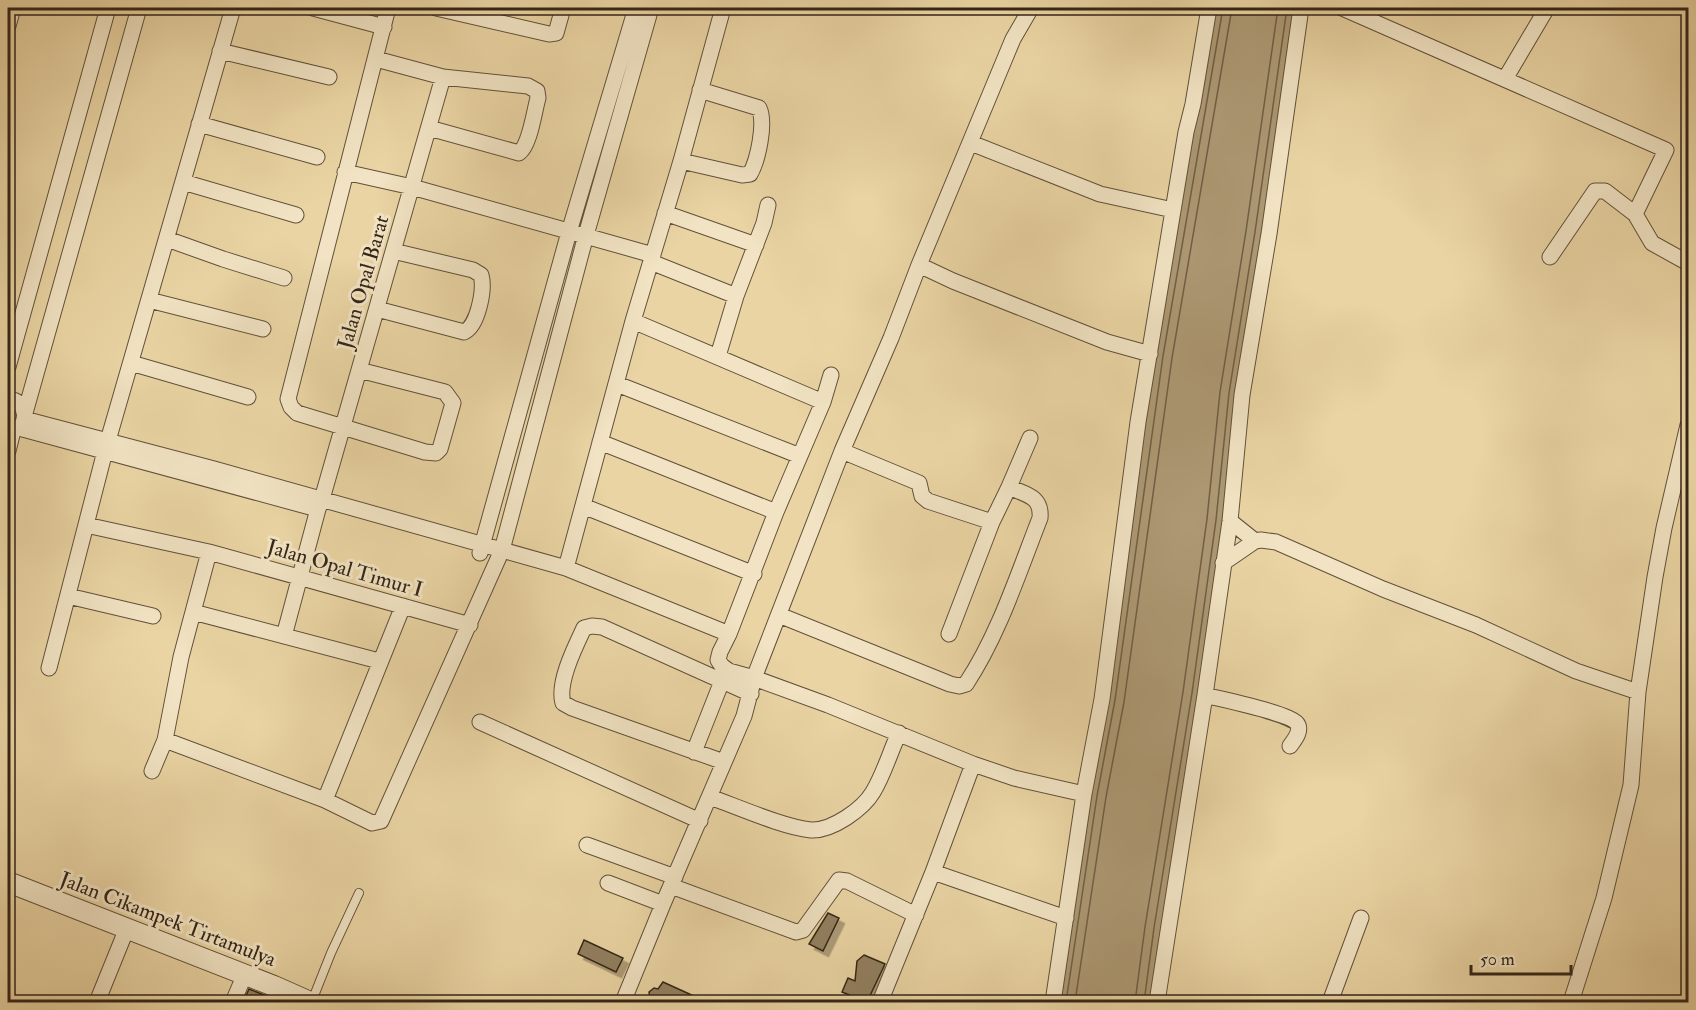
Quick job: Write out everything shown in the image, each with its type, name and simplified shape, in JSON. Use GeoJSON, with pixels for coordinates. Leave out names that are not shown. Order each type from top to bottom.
{"type":"FeatureCollection","features":[{"type":"Feature","properties":{"kind":"street"},"geometry":{"type":"LineString","coordinates":[[8,26],[13,8]]}},
{"type":"Feature","properties":{"kind":"street"},"geometry":{"type":"LineString","coordinates":[[8,367],[108,8]]}},
{"type":"Feature","properties":{"kind":"street"},"geometry":{"type":"LineString","coordinates":[[8,451],[18,424],[139,8]]}},
{"type":"Feature","properties":{"kind":"street"},"geometry":{"type":"LineString","coordinates":[[49,668],[107,445],[232,8]]}},
{"type":"Feature","properties":{"kind":"street"},"geometry":{"type":"LineString","coordinates":[[313,8],[384,27]]}},
{"type":"Feature","properties":{"kind":"street"},"geometry":{"type":"LineString","coordinates":[[359,370],[445,392],[453,402],[452,411],[440,449],[436,453],[425,452],[297,413],[291,407],[288,399],[388,8]]}},
{"type":"Feature","properties":{"kind":"street"},"geometry":{"type":"LineString","coordinates":[[436,8],[456,9],[549,34],[556,33],[563,8]]}},
{"type":"Feature","properties":{"kind":"street"},"geometry":{"type":"LineString","coordinates":[[482,549],[569,231],[636,8]]}},
{"type":"Feature","properties":{"kind":"street"},"geometry":{"type":"LineString","coordinates":[[165,740],[325,800],[372,823],[381,820],[500,554],[586,235],[651,8]]}},
{"type":"Feature","properties":{"kind":"street"},"geometry":{"type":"LineString","coordinates":[[566,568],[633,321],[681,161],[723,8]]}},
{"type":"Feature","properties":{"kind":"street"},"geometry":{"type":"LineString","coordinates":[[623,1002],[744,716],[754,678],[842,451],[891,338],[1013,39],[1031,8]]}},
{"type":"Feature","properties":{"kind":"street"},"geometry":{"type":"LineString","coordinates":[[1053,1002],[1084,794],[1102,699],[1138,422],[1209,8]]}},
{"type":"Feature","properties":{"kind":"street"},"geometry":{"type":"LineString","coordinates":[[1157,1002],[1230,522],[1242,395],[1269,234],[1300,12],[1315,8]]}},
{"type":"Feature","properties":{"kind":"street"},"geometry":{"type":"LineString","coordinates":[[1341,8],[1666,150],[1635,214]]}},
{"type":"Feature","properties":{"kind":"street"},"geometry":{"type":"LineString","coordinates":[[1505,79],[1547,8]]}},
{"type":"Feature","properties":{"kind":"street"},"geometry":{"type":"LineString","coordinates":[[220,51],[329,77]]}},
{"type":"Feature","properties":{"kind":"street"},"geometry":{"type":"LineString","coordinates":[[376,59],[443,77],[528,86],[537,91],[538,98],[527,142],[519,153],[429,128]]}},
{"type":"Feature","properties":{"kind":"street","name":"Jalan Opal Barat"},"geometry":{"type":"LineString","coordinates":[[284,636],[443,77]]}},
{"type":"Feature","properties":{"kind":"street"},"geometry":{"type":"LineString","coordinates":[[681,161],[742,175],[750,174],[757,156],[763,116],[759,108],[700,90]]}},
{"type":"Feature","properties":{"kind":"street"},"geometry":{"type":"LineString","coordinates":[[199,124],[316,157]]}},
{"type":"Feature","properties":{"kind":"street"},"geometry":{"type":"LineString","coordinates":[[971,143],[1100,194],[1173,210]]}},
{"type":"Feature","properties":{"kind":"street"},"geometry":{"type":"LineString","coordinates":[[345,172],[412,187],[586,235],[652,259],[736,296]]}},
{"type":"Feature","properties":{"kind":"street"},"geometry":{"type":"LineString","coordinates":[[183,182],[296,215]]}},
{"type":"Feature","properties":{"kind":"street"},"geometry":{"type":"LineString","coordinates":[[1550,257],[1594,191],[1605,191],[1635,214],[1652,243],[1689,263]]}},
{"type":"Feature","properties":{"kind":"street"},"geometry":{"type":"LineString","coordinates":[[718,356],[768,205]]}},
{"type":"Feature","properties":{"kind":"street"},"geometry":{"type":"LineString","coordinates":[[665,213],[756,245]]}},
{"type":"Feature","properties":{"kind":"street"},"geometry":{"type":"LineString","coordinates":[[167,239],[285,278]]}},
{"type":"Feature","properties":{"kind":"street"},"geometry":{"type":"LineString","coordinates":[[377,309],[467,332],[472,324],[483,290],[481,275],[472,270],[393,251]]}},
{"type":"Feature","properties":{"kind":"street"},"geometry":{"type":"LineString","coordinates":[[919,265],[985,294],[1107,342],[1150,354]]}},
{"type":"Feature","properties":{"kind":"street"},"geometry":{"type":"LineString","coordinates":[[149,300],[263,329]]}},
{"type":"Feature","properties":{"kind":"street"},"geometry":{"type":"LineString","coordinates":[[633,321],[823,402]]}},
{"type":"Feature","properties":{"kind":"street"},"geometry":{"type":"LineString","coordinates":[[131,363],[248,397]]}},
{"type":"Feature","properties":{"kind":"street"},"geometry":{"type":"LineString","coordinates":[[831,375],[823,402],[776,512],[754,574],[718,660],[729,671],[754,678],[899,733],[973,764],[1014,778],[1084,794]]}},
{"type":"Feature","properties":{"kind":"street"},"geometry":{"type":"LineString","coordinates":[[617,384],[800,456]]}},
{"type":"Feature","properties":{"kind":"street"},"geometry":{"type":"LineString","coordinates":[[8,399],[17,401],[22,406],[18,424]]}},
{"type":"Feature","properties":{"kind":"street"},"geometry":{"type":"LineString","coordinates":[[18,424],[107,445],[500,554],[566,568],[729,634]]}},
{"type":"Feature","properties":{"kind":"street"},"geometry":{"type":"LineString","coordinates":[[1571,1002],[1604,898],[1631,784],[1638,692],[1664,528],[1689,425]]}},
{"type":"Feature","properties":{"kind":"street"},"geometry":{"type":"LineString","coordinates":[[949,634],[993,522],[1030,438]]}},
{"type":"Feature","properties":{"kind":"street"},"geometry":{"type":"LineString","coordinates":[[600,442],[776,512]]}},
{"type":"Feature","properties":{"kind":"street"},"geometry":{"type":"LineString","coordinates":[[842,451],[919,483],[922,496],[928,501],[993,522]]}},
{"type":"Feature","properties":{"kind":"street"},"geometry":{"type":"LineString","coordinates":[[779,615],[950,684],[959,686],[966,684],[975,672],[1000,621],[1040,518],[1039,505],[1035,498],[1009,487]]}},
{"type":"Feature","properties":{"kind":"street"},"geometry":{"type":"LineString","coordinates":[[583,506],[754,574]]}},
{"type":"Feature","properties":{"kind":"street"},"geometry":{"type":"LineString","coordinates":[[1230,522],[1255,541]]}},
{"type":"Feature","properties":{"kind":"street","name":"Jalan Opal Timur I"},"geometry":{"type":"LineString","coordinates":[[86,525],[209,552],[470,625]]}},
{"type":"Feature","properties":{"kind":"street"},"geometry":{"type":"LineString","coordinates":[[1222,563],[1255,541],[1276,542],[1383,589],[1476,625],[1576,670],[1638,692]]}},
{"type":"Feature","properties":{"kind":"street"},"geometry":{"type":"LineString","coordinates":[[152,771],[165,740],[182,657],[209,552]]}},
{"type":"Feature","properties":{"kind":"street"},"geometry":{"type":"LineString","coordinates":[[68,596],[153,616]]}},
{"type":"Feature","properties":{"kind":"street"},"geometry":{"type":"LineString","coordinates":[[325,800],[403,606]]}},
{"type":"Feature","properties":{"kind":"street"},"geometry":{"type":"LineString","coordinates":[[193,612],[379,661]]}},
{"type":"Feature","properties":{"kind":"street"},"geometry":{"type":"LineString","coordinates":[[724,762],[572,708],[564,703],[561,694],[564,678],[580,636],[584,628],[602,627],[751,694]]}},
{"type":"Feature","properties":{"kind":"street"},"geometry":{"type":"LineString","coordinates":[[694,752],[722,681]]}},
{"type":"Feature","properties":{"kind":"street"},"geometry":{"type":"LineString","coordinates":[[1205,695],[1262,708],[1295,720],[1299,725],[1299,733],[1290,746]]}},
{"type":"Feature","properties":{"kind":"street"},"geometry":{"type":"LineString","coordinates":[[480,722],[700,821]]}},
{"type":"Feature","properties":{"kind":"street"},"geometry":{"type":"LineString","coordinates":[[710,797],[792,826],[814,830],[839,822],[858,810],[873,793],[899,733]]}},
{"type":"Feature","properties":{"kind":"street"},"geometry":{"type":"LineString","coordinates":[[880,1002],[933,872],[973,764]]}},
{"type":"Feature","properties":{"kind":"street"},"geometry":{"type":"LineString","coordinates":[[587,845],[633,862],[673,882],[796,933],[803,930],[839,880],[847,881],[916,915]]}},
{"type":"Feature","properties":{"kind":"street"},"geometry":{"type":"LineString","coordinates":[[625,889],[633,862]]}},
{"type":"Feature","properties":{"kind":"street"},"geometry":{"type":"LineString","coordinates":[[933,872],[1066,918]]}},
{"type":"Feature","properties":{"kind":"street","name":"Jalan Cikampek Tirtamulya"},"geometry":{"type":"LineString","coordinates":[[8,882],[311,1002]]}},
{"type":"Feature","properties":{"kind":"street"},"geometry":{"type":"LineString","coordinates":[[608,883],[663,904]]}},
{"type":"Feature","properties":{"kind":"street"},"geometry":{"type":"LineString","coordinates":[[1330,1002],[1360,918]]}},
{"type":"Feature","properties":{"kind":"street"},"geometry":{"type":"LineString","coordinates":[[97,1002],[127,928]]}},
{"type":"Feature","properties":{"kind":"street"},"geometry":{"type":"LineString","coordinates":[[234,1002],[245,974]]}},
{"type":"Feature","properties":{"kind":"lane"},"geometry":{"type":"LineString","coordinates":[[311,1002],[359,893]]}},
{"type":"Feature","properties":{"kind":"water"},"geometry":{"type":"Polygon","coordinates":[[[1209,8],[1301,8],[1157,1002],[1052,1002],[1209,8]]]}},
{"type":"Feature","properties":{"kind":"building"},"geometry":{"type":"Polygon","coordinates":[[[828,913],[839,918],[823,951],[809,944],[828,913]]]}},
{"type":"Feature","properties":{"kind":"building"},"geometry":{"type":"Polygon","coordinates":[[[584,940],[623,958],[616,972],[578,954],[584,940]]]}},
{"type":"Feature","properties":{"kind":"building"},"geometry":{"type":"Polygon","coordinates":[[[864,955],[885,964],[867,1002],[842,992],[848,978],[855,981],[857,961],[864,955]]]}},
{"type":"Feature","properties":{"kind":"building"},"geometry":{"type":"Polygon","coordinates":[[[663,982],[707,1002],[662,1002],[650,998],[649,992],[654,988],[658,989],[663,982]]]}},
{"type":"Feature","properties":{"kind":"building"},"geometry":{"type":"Polygon","coordinates":[[[249,989],[269,997],[280,1002],[243,1002],[249,989]]]}}]}
